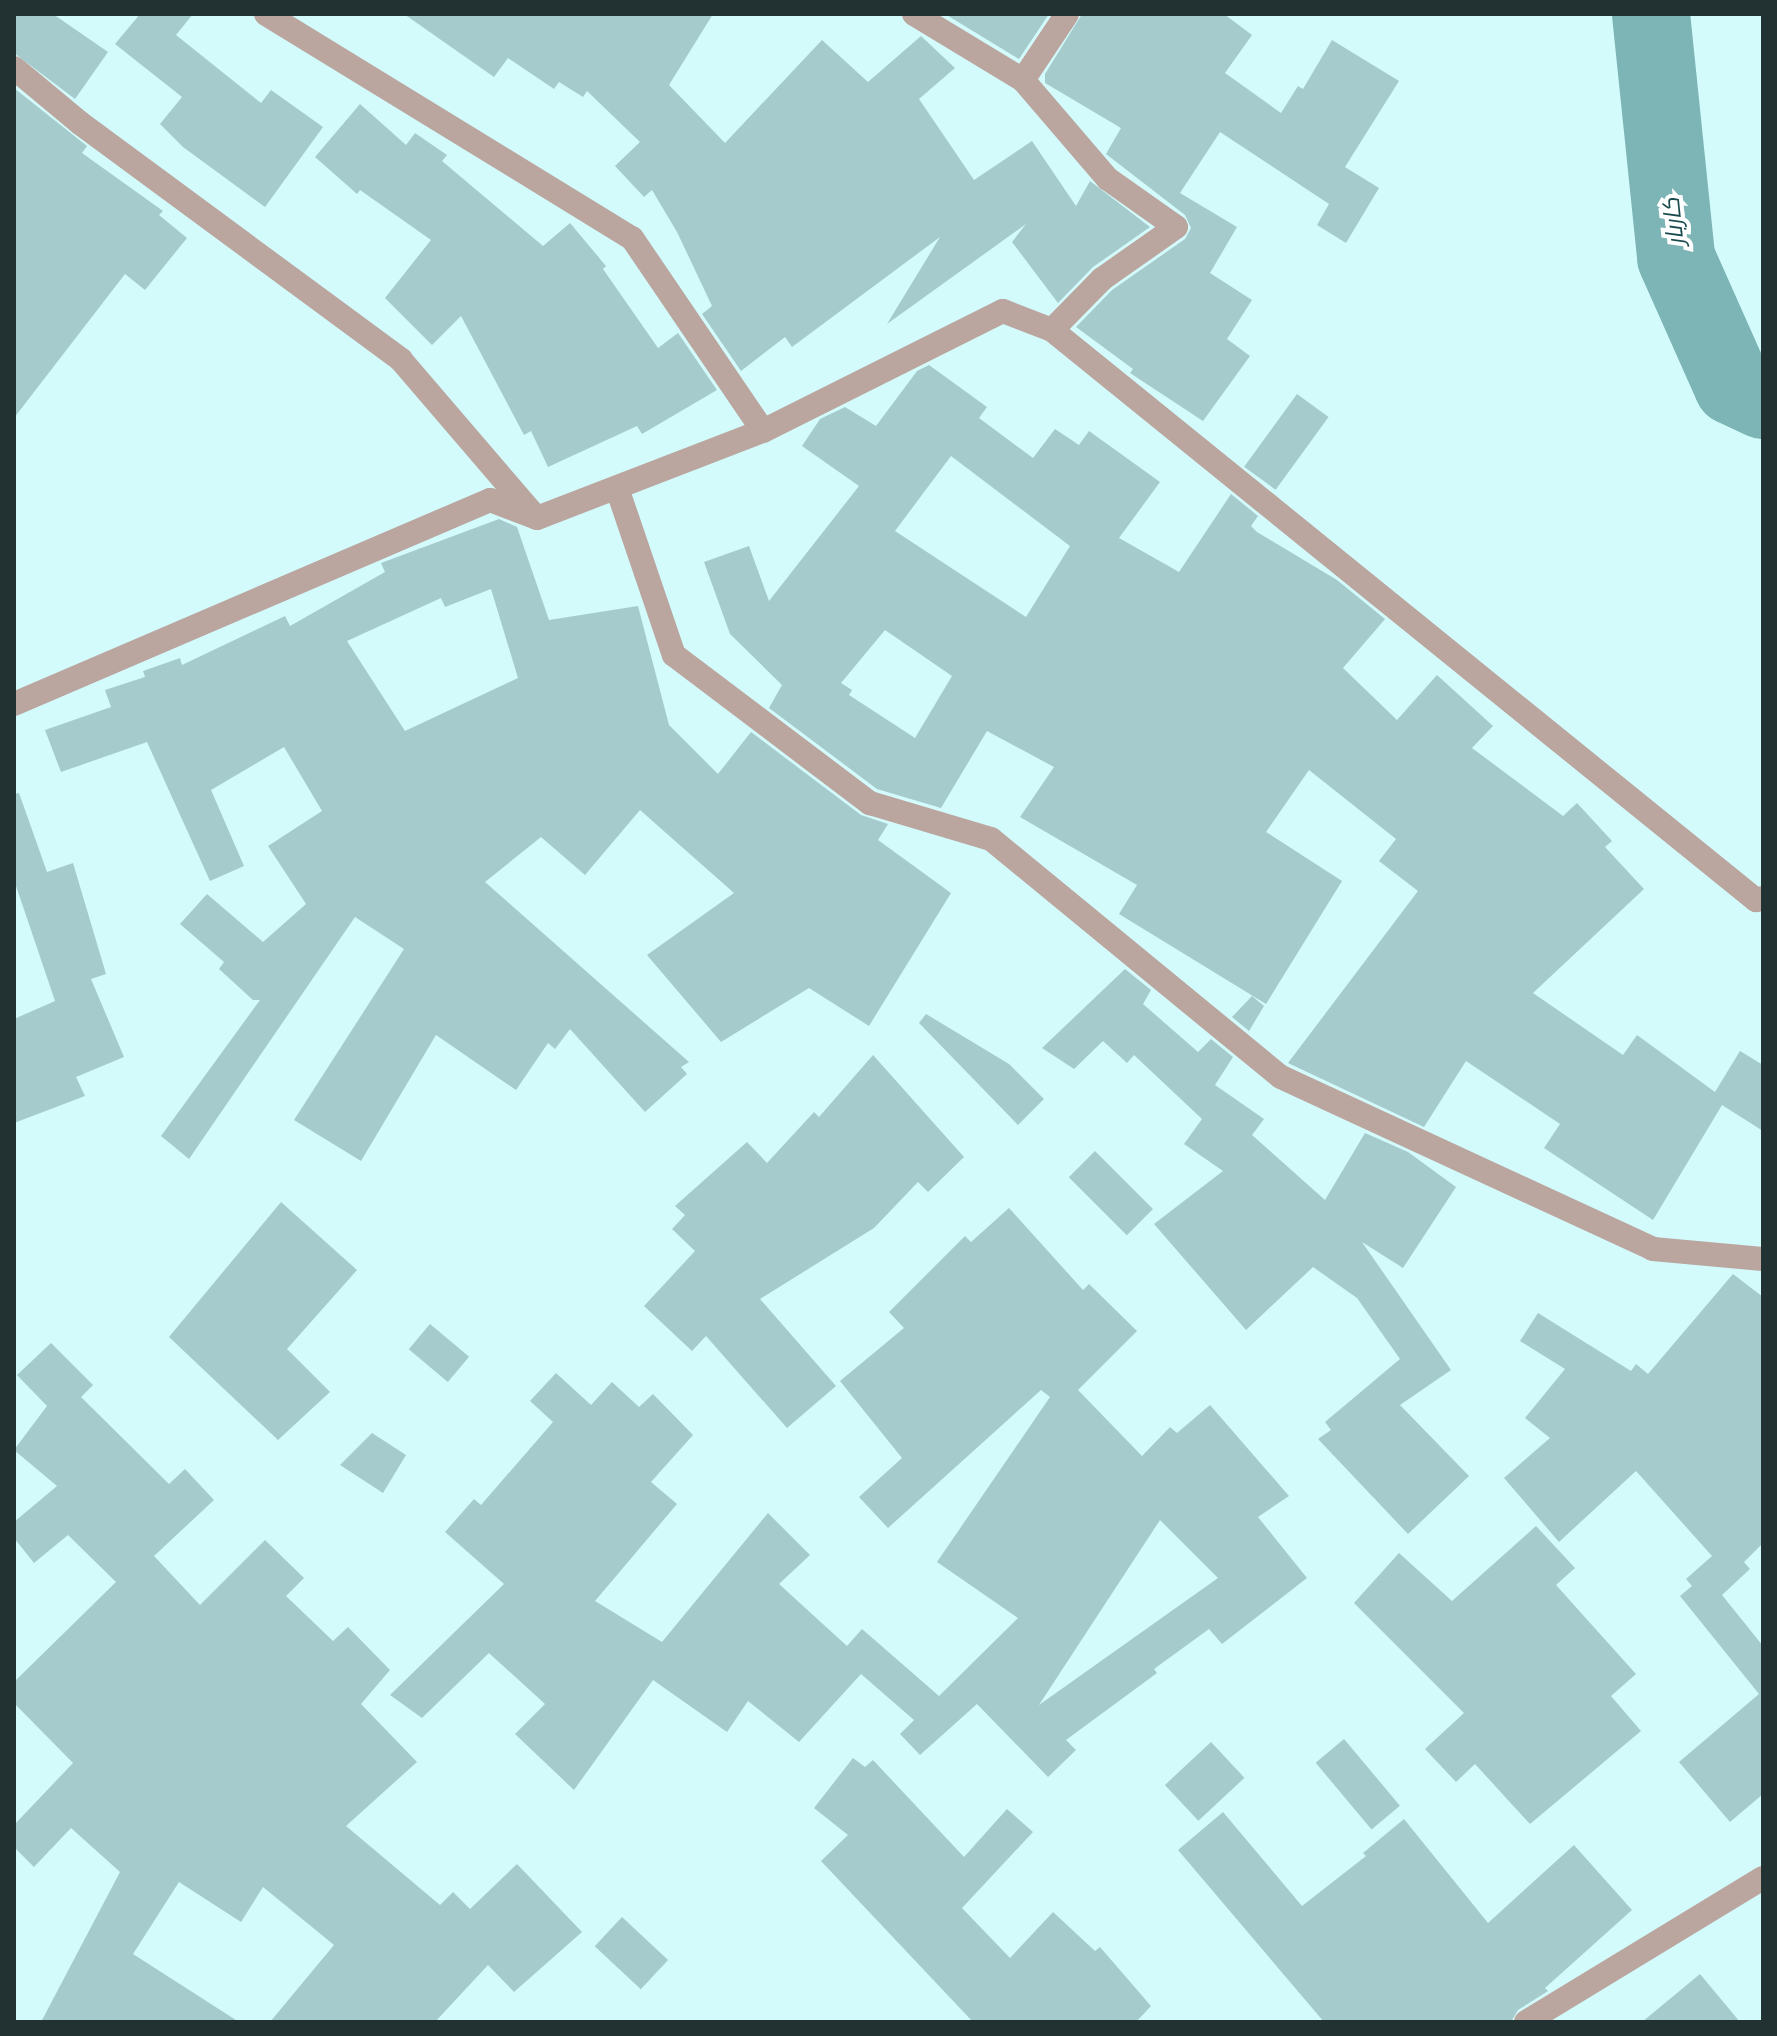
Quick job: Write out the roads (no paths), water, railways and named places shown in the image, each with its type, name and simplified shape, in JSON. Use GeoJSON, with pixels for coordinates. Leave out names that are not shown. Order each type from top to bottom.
{"type":"FeatureCollection","features":[{"type":"Feature","properties":{"kind":"street"},"geometry":{"type":"LineString","coordinates":[[266,14],[632,238],[763,431]]}},
{"type":"Feature","properties":{"kind":"street"},"geometry":{"type":"LineString","coordinates":[[914,14],[1023,80],[1108,179],[1176,227],[1102,279],[1052,330]]}},
{"type":"Feature","properties":{"kind":"street"},"geometry":{"type":"LineString","coordinates":[[1023,80],[1067,14]]}},
{"type":"Feature","properties":{"kind":"street"},"geometry":{"type":"LineString","coordinates":[[14,68],[80,123],[401,360],[537,518]]}},
{"type":"Feature","properties":{"kind":"street"},"geometry":{"type":"LineString","coordinates":[[15,702],[490,500],[537,518],[763,431],[1003,311],[1052,330],[1756,900],[1763,898]]}},
{"type":"Feature","properties":{"kind":"street"},"geometry":{"type":"LineString","coordinates":[[617,488],[674,655],[870,803],[991,839],[1281,1077],[1653,1249],[1763,1259]]}},
{"type":"Feature","properties":{"kind":"street"},"geometry":{"type":"LineString","coordinates":[[1526,2022],[1763,1879]]}},
{"type":"Feature","properties":{"kind":"waterway","name":"کاربار"},"geometry":{"type":"LineString","coordinates":[[1651,14],[1676,258],[1733,386],[1763,400]]}}]}
